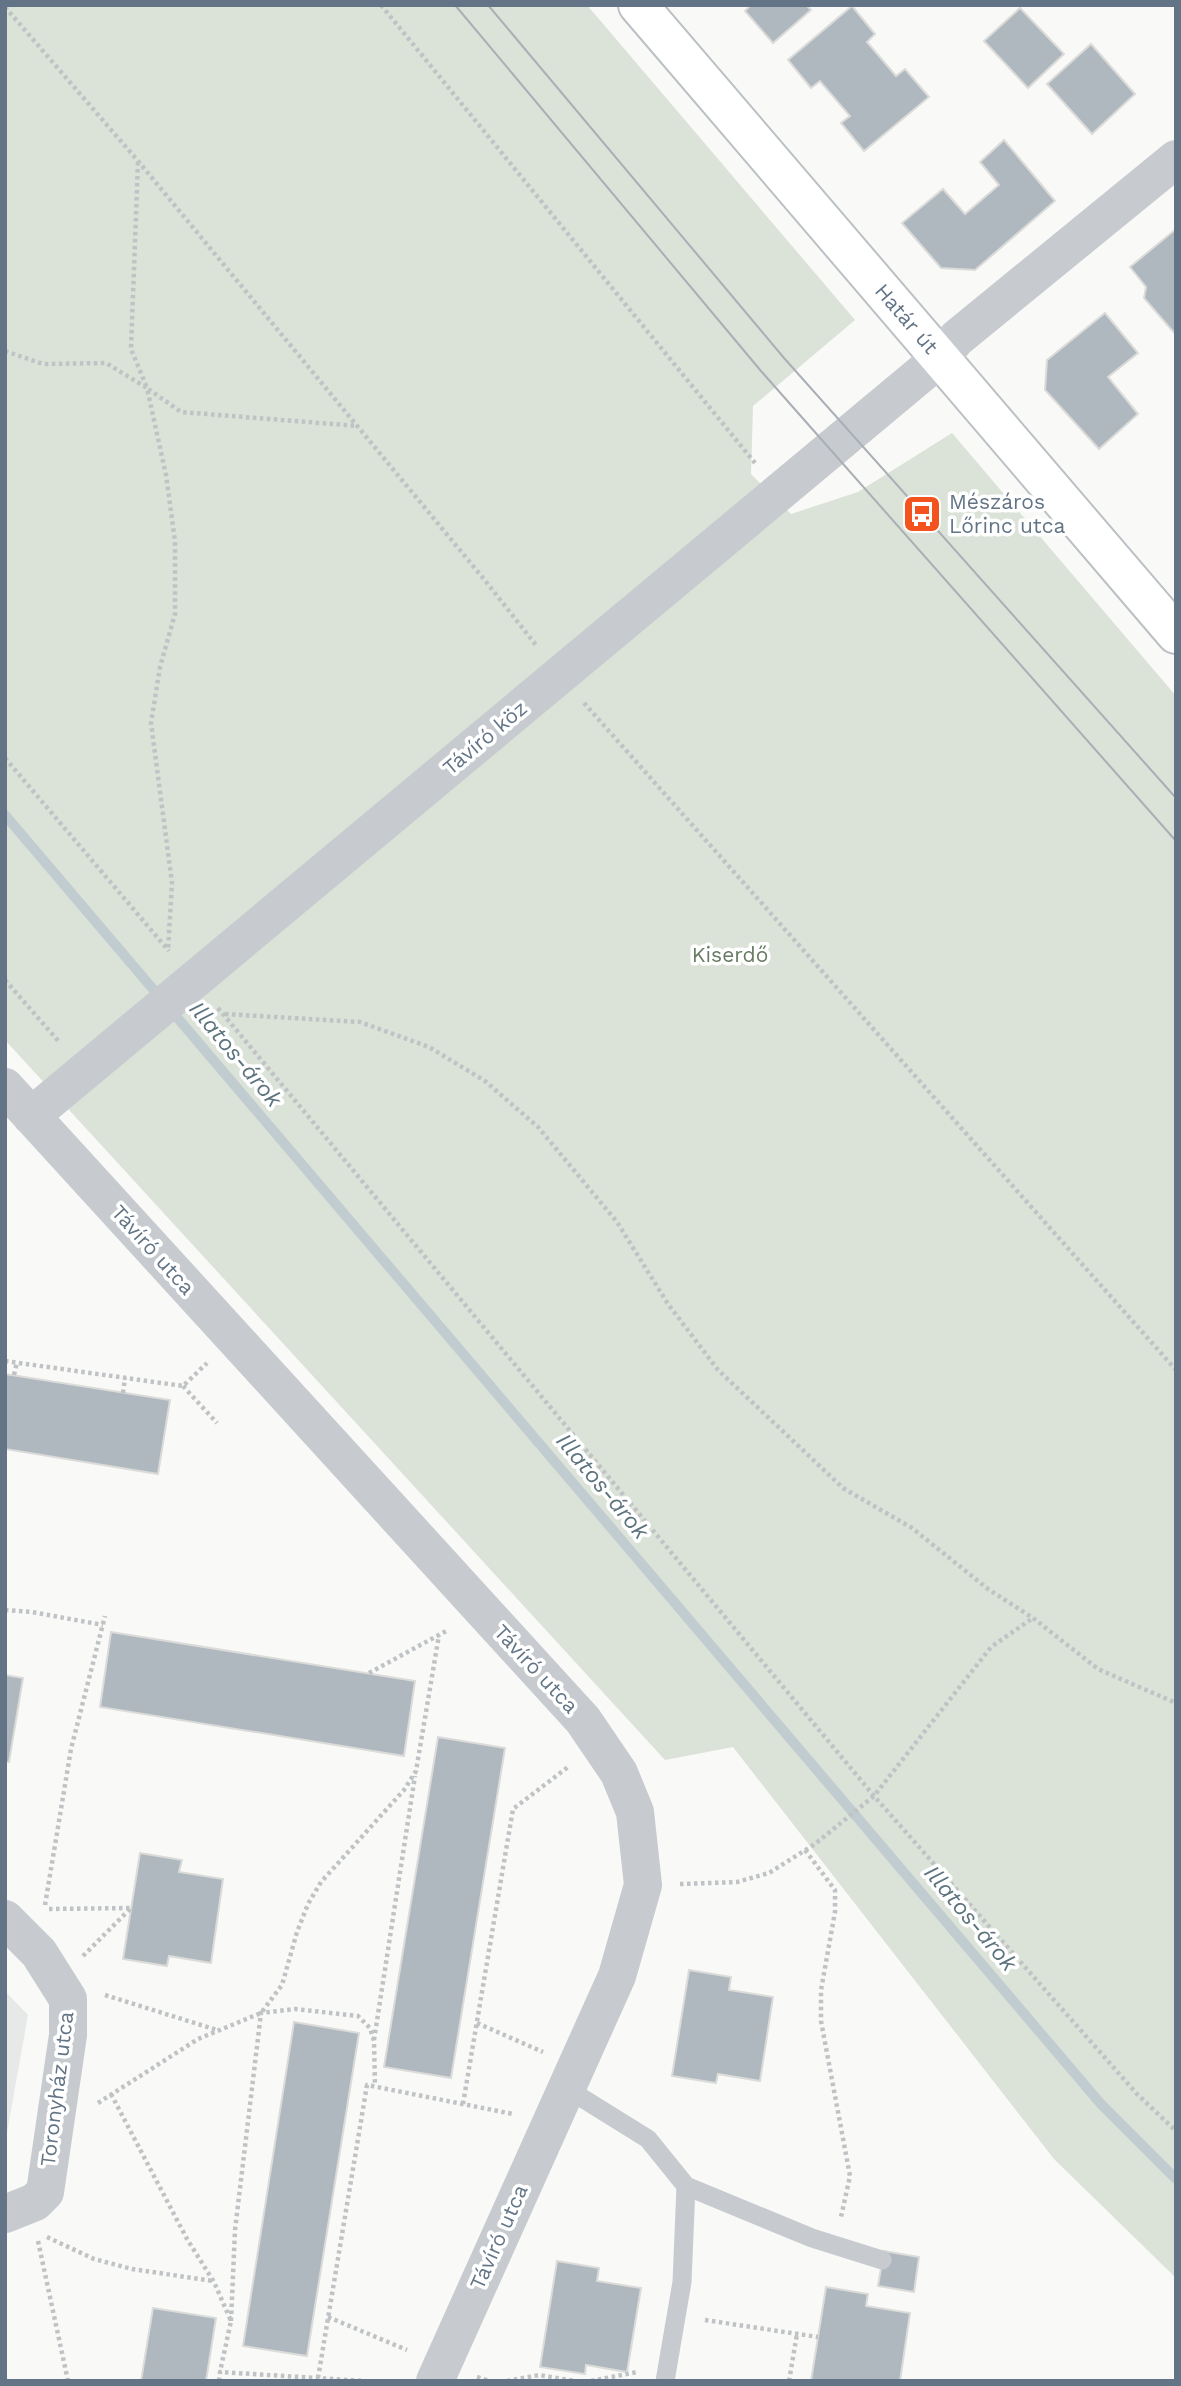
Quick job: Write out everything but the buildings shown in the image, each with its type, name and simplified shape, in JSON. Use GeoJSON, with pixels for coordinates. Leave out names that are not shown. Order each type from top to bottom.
{"type":"FeatureCollection","features":[{"type":"Feature","properties":{"kind":"main road","name":"Határ út"},"geometry":{"type":"LineString","coordinates":[[638,5],[1176,634]]}},
{"type":"Feature","properties":{"kind":"street"},"geometry":{"type":"LineString","coordinates":[[939,359],[957,338],[1176,159]]}},
{"type":"Feature","properties":{"kind":"street","name":"Távíró köz"},"geometry":{"type":"LineString","coordinates":[[31,1116],[939,359]]}},
{"type":"Feature","properties":{"kind":"street","name":"Távíró utca"},"geometry":{"type":"LineString","coordinates":[[5,1087],[583,1720],[618,1773],[635,1812],[643,1885],[617,1976],[438,2373]]}},
{"type":"Feature","properties":{"kind":"street","name":"Toronyház utca"},"geometry":{"type":"LineString","coordinates":[[5,1919],[39,1953],[68,2000],[68,2035],[45,2192],[23,2217]]}},
{"type":"Feature","properties":{"kind":"lane"},"geometry":{"type":"LineString","coordinates":[[564,2092],[648,2139],[686,2186],[812,2238],[882,2260]]}},
{"type":"Feature","properties":{"kind":"lane"},"geometry":{"type":"LineString","coordinates":[[656,2377],[676,2316],[682,2282],[686,2186]]}},
{"type":"Feature","properties":{"kind":"path"},"geometry":{"type":"LineString","coordinates":[[381,5],[779,492]]}},
{"type":"Feature","properties":{"kind":"path"},"geometry":{"type":"LineString","coordinates":[[5,7],[138,161],[484,578],[559,676],[1176,1370]]}},
{"type":"Feature","properties":{"kind":"path"},"geometry":{"type":"LineString","coordinates":[[138,161],[131,349],[147,388],[166,475],[175,541],[175,614],[160,667],[151,723],[172,883],[167,950]]}},
{"type":"Feature","properties":{"kind":"path"},"geometry":{"type":"LineString","coordinates":[[5,351],[43,364],[106,363],[181,412],[358,426]]}},
{"type":"Feature","properties":{"kind":"path"},"geometry":{"type":"LineString","coordinates":[[5,758],[224,1014],[872,1798],[1137,2094],[1176,2131]]}},
{"type":"Feature","properties":{"kind":"path"},"geometry":{"type":"LineString","coordinates":[[5,980],[84,1072]]}},
{"type":"Feature","properties":{"kind":"path"},"geometry":{"type":"LineString","coordinates":[[224,1014],[360,1022],[429,1046],[485,1081],[538,1127],[617,1222],[668,1304],[718,1370],[843,1488],[912,1528],[1098,1669],[1133,1687],[1176,1703]]}},
{"type":"Feature","properties":{"kind":"path"},"geometry":{"type":"LineString","coordinates":[[183,1386],[234,1338]]}},
{"type":"Feature","properties":{"kind":"path"},"geometry":{"type":"LineString","coordinates":[[5,1360],[183,1386],[217,1423]]}},
{"type":"Feature","properties":{"kind":"path"},"geometry":{"type":"LineString","coordinates":[[14,1375],[16,1362]]}},
{"type":"Feature","properties":{"kind":"path"},"geometry":{"type":"LineString","coordinates":[[123,1392],[125,1378]]}},
{"type":"Feature","properties":{"kind":"path"},"geometry":{"type":"LineString","coordinates":[[5,1610],[32,1612],[103,1625]]}},
{"type":"Feature","properties":{"kind":"path"},"geometry":{"type":"LineString","coordinates":[[369,1673],[483,1611]]}},
{"type":"Feature","properties":{"kind":"path"},"geometry":{"type":"LineString","coordinates":[[105,1616],[71,1749],[45,1909],[131,1908],[58,1983],[218,2030]]}},
{"type":"Feature","properties":{"kind":"path"},"geometry":{"type":"LineString","coordinates":[[643,1885],[737,1882],[769,1873],[815,1844],[872,1798],[991,1647],[1033,1618]]}},
{"type":"Feature","properties":{"kind":"path"},"geometry":{"type":"LineString","coordinates":[[375,2086],[374,2041],[439,1635]]}},
{"type":"Feature","properties":{"kind":"path"},"geometry":{"type":"LineString","coordinates":[[463,2104],[513,1809],[599,1744]]}},
{"type":"Feature","properties":{"kind":"path"},"geometry":{"type":"LineString","coordinates":[[219,2381],[231,2321],[234,2230],[261,2012],[282,1985],[297,1932],[308,1904],[321,1882],[404,1790],[416,1772]]}},
{"type":"Feature","properties":{"kind":"path"},"geometry":{"type":"LineString","coordinates":[[805,1850],[835,1890],[835,1912],[821,1990],[821,2021],[850,2176],[835,2245]]}},
{"type":"Feature","properties":{"kind":"path"},"geometry":{"type":"LineString","coordinates":[[53,2133],[198,2039],[261,2012],[295,2009],[358,2016],[370,2028],[374,2041]]}},
{"type":"Feature","properties":{"kind":"path"},"geometry":{"type":"LineString","coordinates":[[477,2023],[564,2092]]}},
{"type":"Feature","properties":{"kind":"path"},"geometry":{"type":"LineString","coordinates":[[317,2378],[367,2085],[463,2104],[564,2092]]}},
{"type":"Feature","properties":{"kind":"path"},"geometry":{"type":"LineString","coordinates":[[111,2094],[187,2239],[214,2281],[231,2321]]}},
{"type":"Feature","properties":{"kind":"path"},"geometry":{"type":"LineString","coordinates":[[23,2217],[94,2259],[132,2269],[214,2281]]}},
{"type":"Feature","properties":{"kind":"path"},"geometry":{"type":"LineString","coordinates":[[23,2217],[68,2381]]}},
{"type":"Feature","properties":{"kind":"path"},"geometry":{"type":"LineString","coordinates":[[676,2316],[818,2337]]}},
{"type":"Feature","properties":{"kind":"path"},"geometry":{"type":"LineString","coordinates":[[327,2317],[438,2373]]}},
{"type":"Feature","properties":{"kind":"path"},"geometry":{"type":"LineString","coordinates":[[789,2381],[797,2334]]}},
{"type":"Feature","properties":{"kind":"path"},"geometry":{"type":"LineString","coordinates":[[220,2372],[365,2381]]}},
{"type":"Feature","properties":{"kind":"path"},"geometry":{"type":"LineString","coordinates":[[591,2381],[637,2372],[656,2377]]}},
{"type":"Feature","properties":{"kind":"path"},"geometry":{"type":"LineString","coordinates":[[507,2381],[539,2375],[575,2381]]}},
{"type":"Feature","properties":{"kind":"shaded area"},"geometry":{"type":"Polygon","coordinates":[[[5,1991],[28,2015],[5,2144],[5,1991]]]}},
{"type":"Feature","properties":{"kind":"green space","name":"Kiserdő"},"geometry":{"type":"Polygon","coordinates":[[[5,5],[587,5],[855,320],[753,406],[751,474],[791,514],[858,492],[952,433],[1176,696],[1176,2278],[1054,2159],[733,1747],[665,1760],[5,1040],[5,5]]]}},
{"type":"Feature","properties":{"kind":"waterway","name":"Illatos-árok"},"geometry":{"type":"LineString","coordinates":[[5,815],[1100,2103],[1176,2179]]}},
{"type":"Feature","properties":{"kind":"tram line"},"geometry":{"type":"LineString","coordinates":[[455,5],[761,371],[1176,841]]}},
{"type":"Feature","properties":{"kind":"tram line"},"geometry":{"type":"LineString","coordinates":[[488,5],[784,358],[1176,798]]}},
{"type":"Feature","properties":{"kind":"place","name":"Mészáros Lőrinc utca"},"geometry":{"type":"Point","coordinates":[922,514]}}]}
